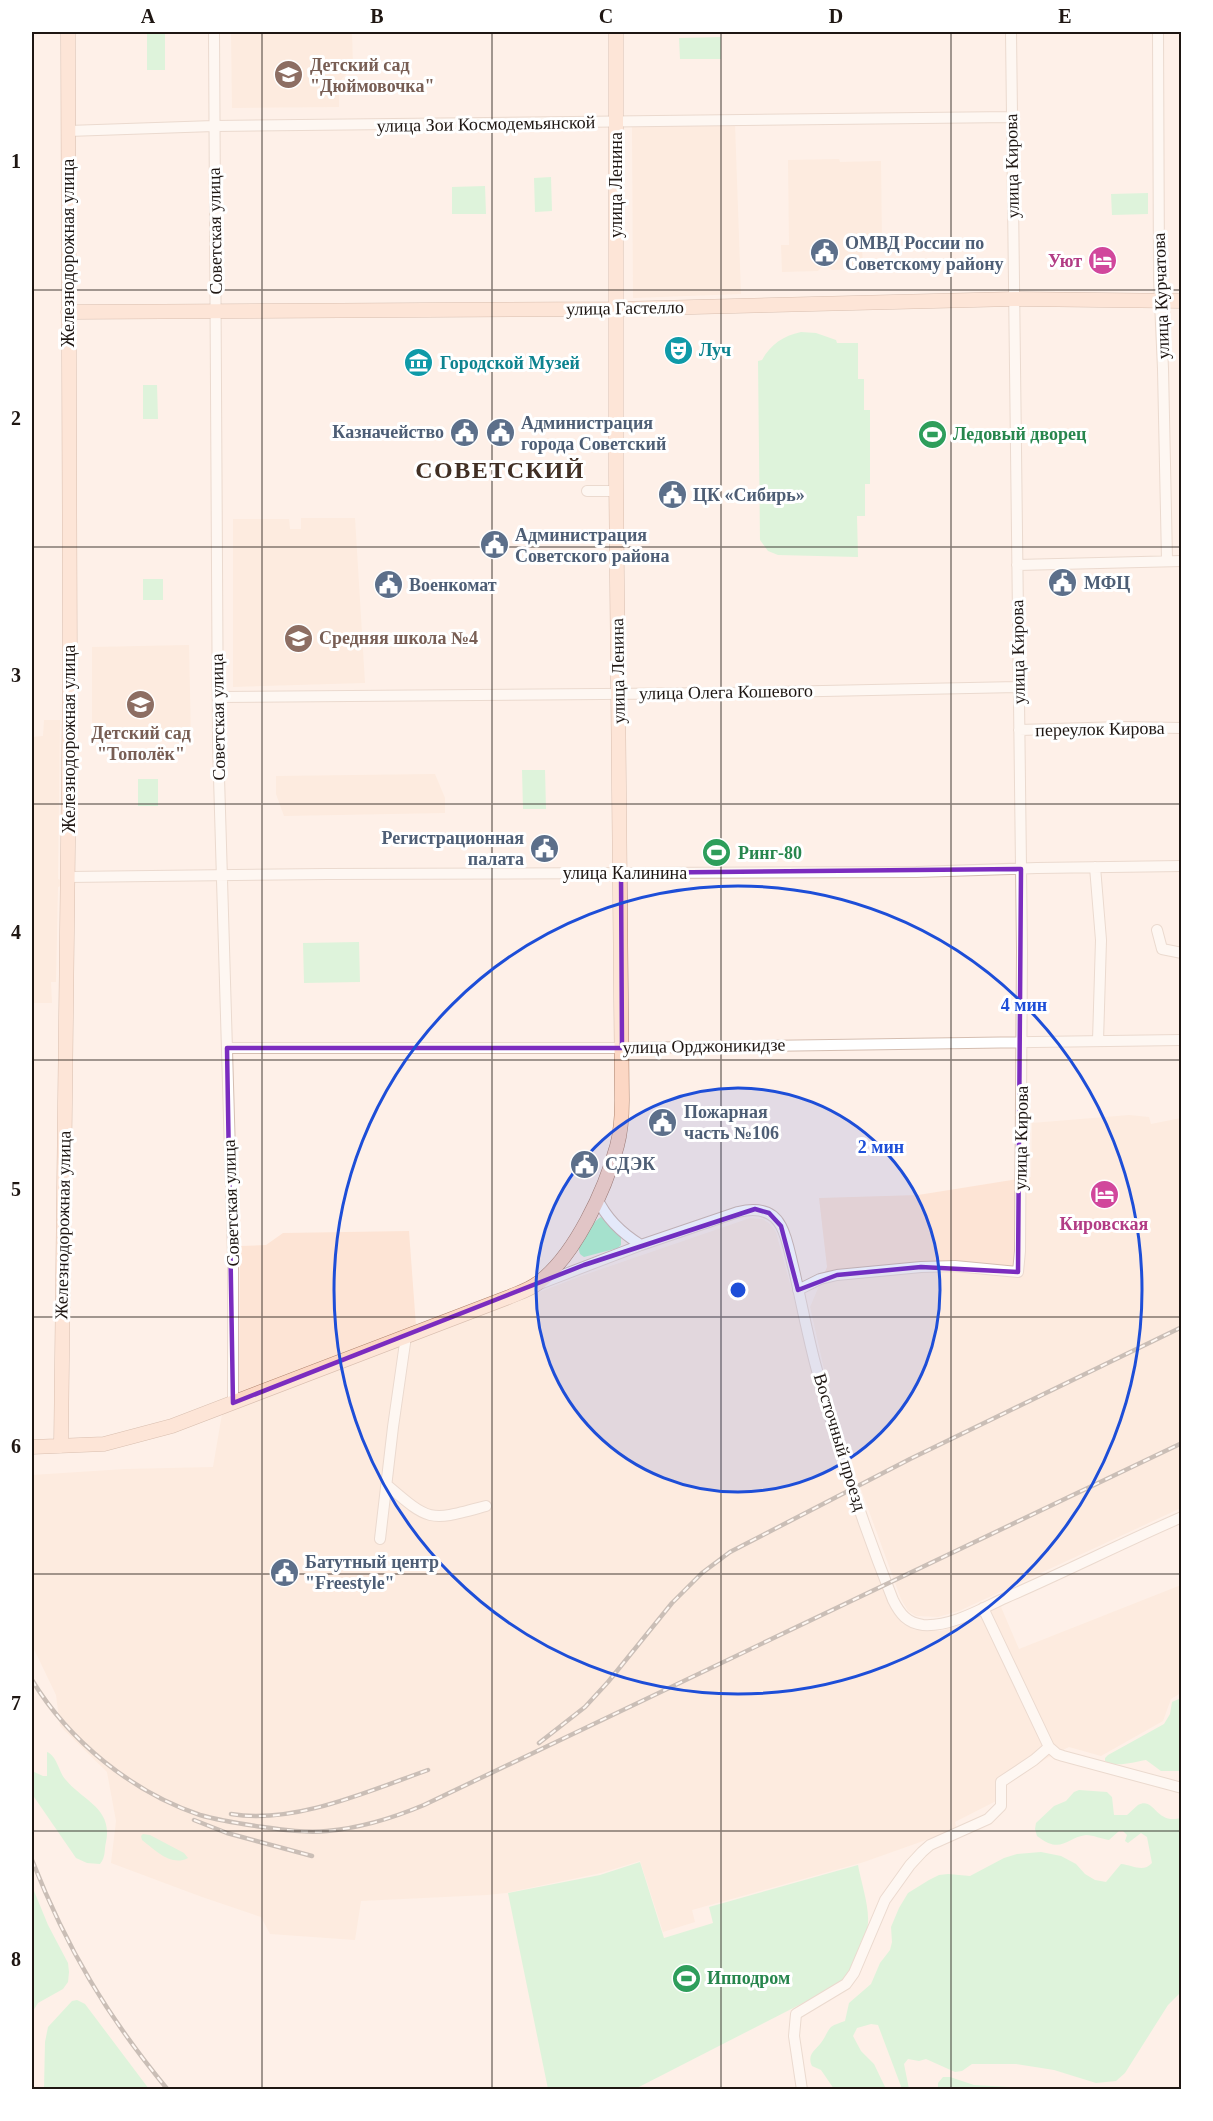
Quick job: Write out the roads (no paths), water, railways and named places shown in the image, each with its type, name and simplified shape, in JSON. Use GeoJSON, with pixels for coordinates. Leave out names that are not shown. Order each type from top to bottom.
{"type":"FeatureCollection","features":[{"type":"Feature","properties":{"kind":"main road","name":"Железнодорожная улица"},"geometry":{"type":"LineString","coordinates":[[61,1446],[70,686],[68,32]]}},
{"type":"Feature","properties":{"kind":"main road","name":"улица Ленина"},"geometry":{"type":"LineString","coordinates":[[32,1447],[117,1441],[172,1426],[509,1298],[536,1285],[552,1271],[567,1252],[597,1198],[617,1147],[621,1126],[621,873],[615,309],[616,32]]}},
{"type":"Feature","properties":{"kind":"main road","name":"улица Гастелло"},"geometry":{"type":"LineString","coordinates":[[68,312],[615,309],[1014,299],[1182,301]]}},
{"type":"Feature","properties":{"kind":"street","name":"Советская улица"},"geometry":{"type":"LineString","coordinates":[[214,32],[218,697],[233,1265],[233,1403]]}},
{"type":"Feature","properties":{"kind":"street","name":"улица Кирова"},"geometry":{"type":"LineString","coordinates":[[798,1290],[828,1276],[921,1267],[955,1266],[1017,1272],[1020,1251],[1023,1041],[1011,32]]}},
{"type":"Feature","properties":{"kind":"street","name":"улица Курчатова"},"geometry":{"type":"LineString","coordinates":[[1158,32],[1160,301],[1167,560]]}},
{"type":"Feature","properties":{"kind":"street","name":"улица Зои Космодемьянской"},"geometry":{"type":"LineString","coordinates":[[68,131],[214,126],[1012,117]]}},
{"type":"Feature","properties":{"kind":"street"},"geometry":{"type":"LineString","coordinates":[[587,491],[616,491]]}},
{"type":"Feature","properties":{"kind":"street"},"geometry":{"type":"LineString","coordinates":[[1017,565],[1182,561]]}},
{"type":"Feature","properties":{"kind":"street","name":"улица Олега Кошевого"},"geometry":{"type":"LineString","coordinates":[[218,697],[1019,687]]}},
{"type":"Feature","properties":{"kind":"street","name":"переулок Кирова"},"geometry":{"type":"LineString","coordinates":[[1019,730],[1182,728]]}},
{"type":"Feature","properties":{"kind":"street","name":"улица Калинина"},"geometry":{"type":"LineString","coordinates":[[68,877],[916,872],[1182,866]]}},
{"type":"Feature","properties":{"kind":"street"},"geometry":{"type":"LineString","coordinates":[[1095,867],[1101,940],[1098,1041]]}},
{"type":"Feature","properties":{"kind":"street"},"geometry":{"type":"LineString","coordinates":[[1157,930],[1162,949],[1182,953]]}},
{"type":"Feature","properties":{"kind":"street","name":"улица Орджоникидзе"},"geometry":{"type":"LineString","coordinates":[[227,1048],[622,1048],[1182,1040]]}},
{"type":"Feature","properties":{"kind":"street"},"geometry":{"type":"LineString","coordinates":[[597,1198],[608,1217],[624,1233],[641,1245]]}},
{"type":"Feature","properties":{"kind":"street","name":"Восточный проезд"},"geometry":{"type":"LineString","coordinates":[[536,1285],[641,1245],[738,1212],[762,1210],[776,1218],[786,1237],[833,1430],[852,1490],[898,1610],[914,1623],[931,1625],[948,1622],[1182,1517]]}},
{"type":"Feature","properties":{"kind":"street"},"geometry":{"type":"LineString","coordinates":[[380,1539],[406,1336]]}},
{"type":"Feature","properties":{"kind":"street"},"geometry":{"type":"LineString","coordinates":[[387,1485],[419,1511],[433,1516],[445,1517],[486,1506]]}},
{"type":"Feature","properties":{"kind":"street"},"geometry":{"type":"LineString","coordinates":[[983,1608],[1049,1747],[1057,1754],[1182,1788]]}},
{"type":"Feature","properties":{"kind":"street"},"geometry":{"type":"LineString","coordinates":[[801,2090],[794,2023],[796,2014],[846,1984],[854,1973],[885,1900],[921,1852],[930,1845],[988,1819],[1001,1806],[1001,1782],[1049,1747]]}},
{"type":"Feature","properties":{"kind":"railway"},"geometry":{"type":"LineString","coordinates":[[539,1743],[585,1707],[672,1603],[702,1573],[730,1552],[910,1459],[1182,1327]]}},
{"type":"Feature","properties":{"kind":"railway"},"geometry":{"type":"LineString","coordinates":[[32,1680],[64,1724],[104,1762],[150,1793],[175,1805],[216,1819],[279,1829],[319,1832],[352,1828],[424,1805],[1182,1443]]}},
{"type":"Feature","properties":{"kind":"railway"},"geometry":{"type":"LineString","coordinates":[[231,1814],[280,1815],[305,1810],[356,1796],[428,1770]]}},
{"type":"Feature","properties":{"kind":"railway"},"geometry":{"type":"LineString","coordinates":[[194,1820],[227,1833],[312,1856]]}},
{"type":"Feature","properties":{"kind":"railway"},"geometry":{"type":"LineString","coordinates":[[32,1860],[59,1923],[90,1981],[146,2063],[168,2090]]}},
{"type":"Feature","properties":{"kind":"place","name":"Детский сад \"Дюймовочка\""},"geometry":{"type":"Point","coordinates":[289,75]}},
{"type":"Feature","properties":{"kind":"place","name":"ОМВД России по Советскому району"},"geometry":{"type":"Point","coordinates":[824,253]}},
{"type":"Feature","properties":{"kind":"place","name":"Уют"},"geometry":{"type":"Point","coordinates":[1103,261]}},
{"type":"Feature","properties":{"kind":"place","name":"Луч"},"geometry":{"type":"Point","coordinates":[678,350]}},
{"type":"Feature","properties":{"kind":"place","name":"Городской Музей"},"geometry":{"type":"Point","coordinates":[419,363]}},
{"type":"Feature","properties":{"kind":"place","name":"Казначейство"},"geometry":{"type":"Point","coordinates":[465,432]}},
{"type":"Feature","properties":{"kind":"place","name":"Администрация города Советский"},"geometry":{"type":"Point","coordinates":[500,433]}},
{"type":"Feature","properties":{"kind":"place","name":"Ледовый дворец"},"geometry":{"type":"Point","coordinates":[932,434]}},
{"type":"Feature","properties":{"kind":"place","name":"ЦК «Сибирь»"},"geometry":{"type":"Point","coordinates":[672,495]}},
{"type":"Feature","properties":{"kind":"place","name":"Администрация Советского района"},"geometry":{"type":"Point","coordinates":[494,545]}},
{"type":"Feature","properties":{"kind":"place","name":"МФЦ"},"geometry":{"type":"Point","coordinates":[1063,583]}},
{"type":"Feature","properties":{"kind":"place","name":"Военкомат"},"geometry":{"type":"Point","coordinates":[388,585]}},
{"type":"Feature","properties":{"kind":"place","name":"Средняя школа №4"},"geometry":{"type":"Point","coordinates":[298,638]}},
{"type":"Feature","properties":{"kind":"place","name":"Детский сад \"Тополёк\""},"geometry":{"type":"Point","coordinates":[141,704]}},
{"type":"Feature","properties":{"kind":"place","name":"Регистрационная палата"},"geometry":{"type":"Point","coordinates":[545,848]}},
{"type":"Feature","properties":{"kind":"place","name":"Ринг-80"},"geometry":{"type":"Point","coordinates":[717,853]}},
{"type":"Feature","properties":{"kind":"place","name":"Пожарная часть №106"},"geometry":{"type":"Point","coordinates":[663,1122]}},
{"type":"Feature","properties":{"kind":"place","name":"СДЭК"},"geometry":{"type":"Point","coordinates":[584,1164]}},
{"type":"Feature","properties":{"kind":"place","name":"Кировская"},"geometry":{"type":"Point","coordinates":[1104,1195]}},
{"type":"Feature","properties":{"kind":"place","name":"Батутный центр \"Freestyle\""},"geometry":{"type":"Point","coordinates":[284,1572]}},
{"type":"Feature","properties":{"kind":"place","name":"Ипподром"},"geometry":{"type":"Point","coordinates":[686,1978]}},
{"type":"Feature","properties":{"kind":"district","name":"СОВЕТСКИЙ"},"geometry":{"type":"Point","coordinates":[500,470]}}]}
